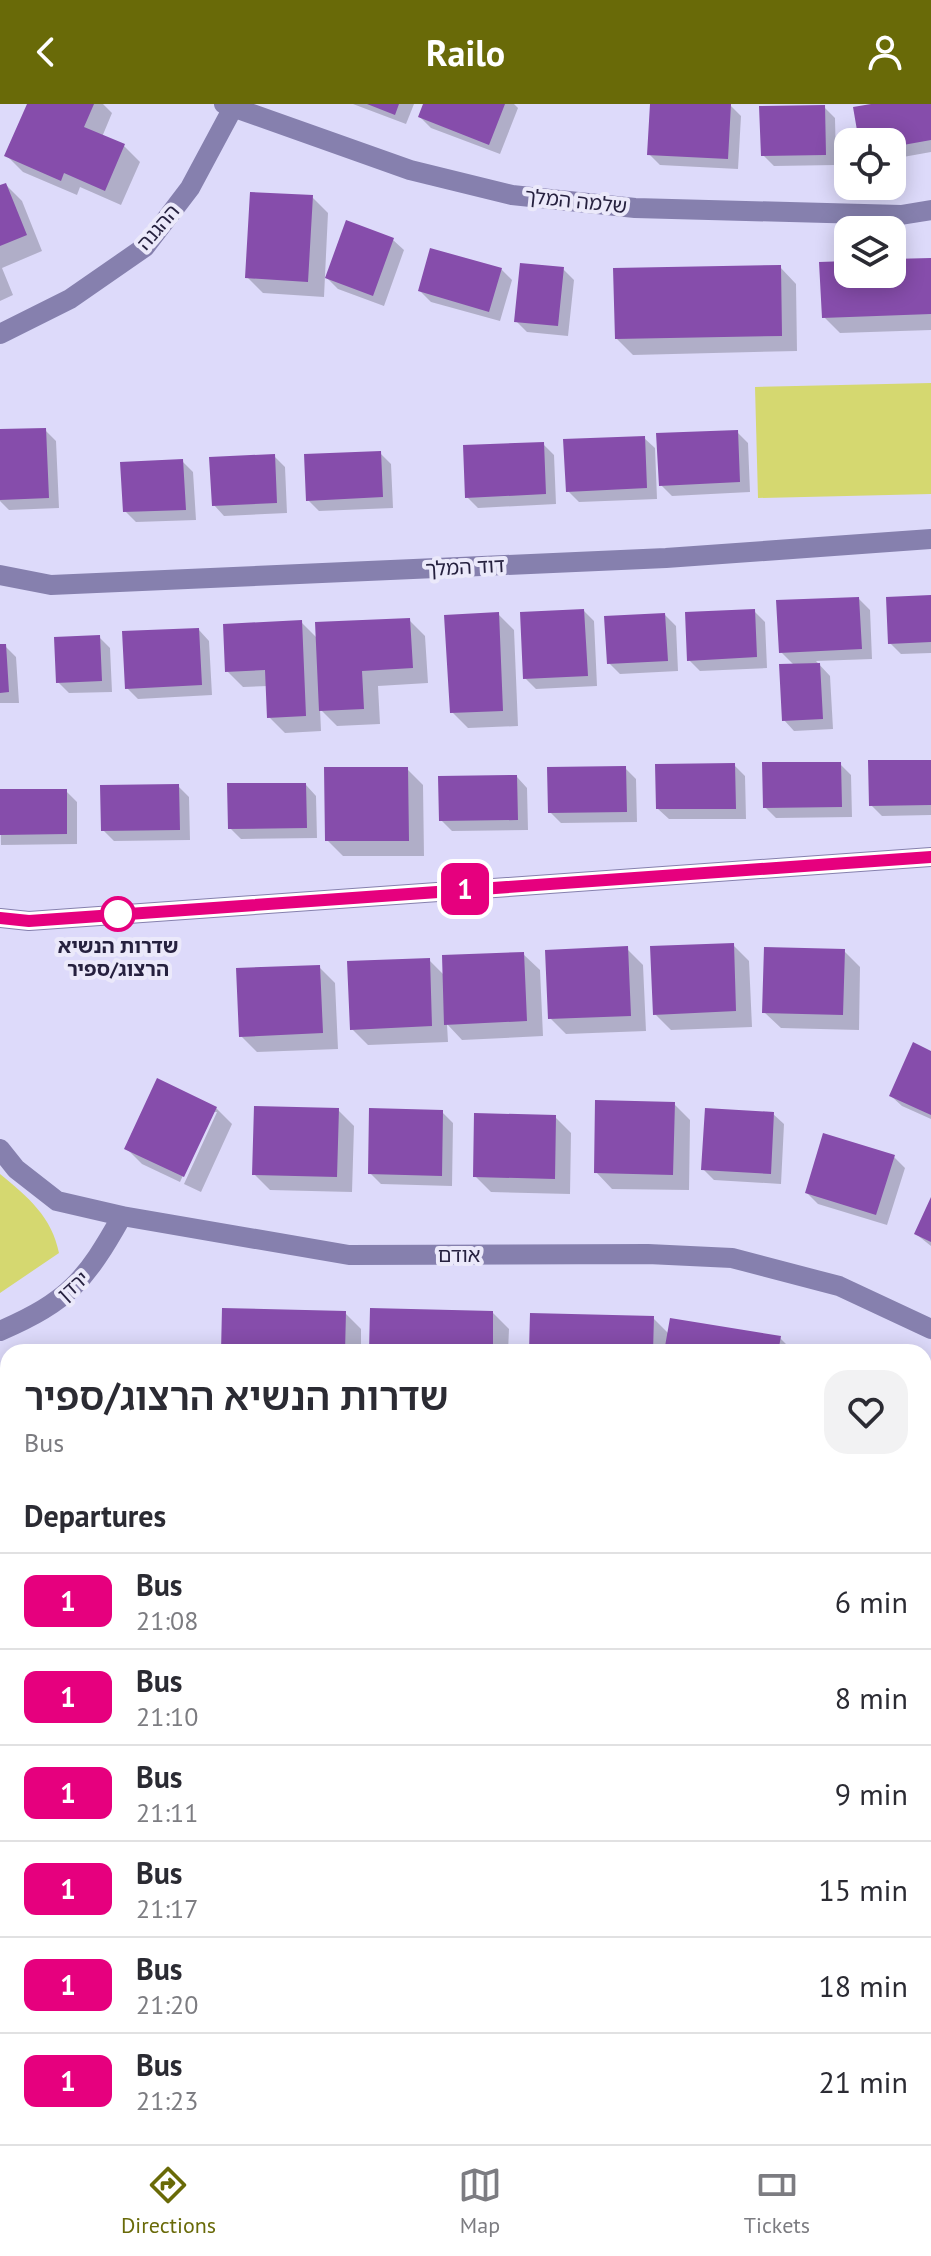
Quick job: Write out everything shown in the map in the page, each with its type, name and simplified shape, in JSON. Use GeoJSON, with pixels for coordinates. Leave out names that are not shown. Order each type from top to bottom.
{"type":"FeatureCollection","features":[{"type":"Feature","properties":{"kind":"street","name":"שלמה המלך"},"geometry":{"type":"LineString","coordinates":[[231,105],[410,170],[512,195],[635,208],[901,215],[931,210]]}},
{"type":"Feature","properties":{"kind":"street","name":"ההגנה"},"geometry":{"type":"LineString","coordinates":[[0,334],[70,299],[145,247],[190,188],[231,105]]}},
{"type":"Feature","properties":{"kind":"street","name":"דוד המלך"},"geometry":{"type":"LineString","coordinates":[[0,575],[51,585],[666,558],[931,539]]}},
{"type":"Feature","properties":{"kind":"street"},"geometry":{"type":"LineString","coordinates":[[0,918],[44,920],[931,857]]}},
{"type":"Feature","properties":{"kind":"street","name":"אודם"},"geometry":{"type":"LineString","coordinates":[[0,1149],[16,1169],[57,1201],[122,1216],[349,1255],[648,1254],[732,1258],[839,1286],[931,1329]]}},
{"type":"Feature","properties":{"kind":"street","name":"ירדן"},"geometry":{"type":"LineString","coordinates":[[0,1331],[43,1312],[91,1271],[122,1216]]}},
{"type":"Feature","properties":{"kind":"shaded area"},"geometry":{"type":"Polygon","coordinates":[[[931,383],[931,494],[758,498],[755,387],[931,383]]]}},
{"type":"Feature","properties":{"kind":"shaded area"},"geometry":{"type":"Polygon","coordinates":[[[0,1174],[45,1218],[59,1253],[0,1293],[0,1174]]]}},
{"type":"Feature","properties":{"kind":"building"},"geometry":{"type":"Polygon","coordinates":[[[27,104],[94,104],[84,127],[125,144],[105,191],[64,173],[61,181],[4,156],[27,104]]]}},
{"type":"Feature","properties":{"kind":"building"},"geometry":{"type":"Polygon","coordinates":[[[367,104],[399,104],[395,115],[367,104]]]}},
{"type":"Feature","properties":{"kind":"building"},"geometry":{"type":"Polygon","coordinates":[[[423,104],[505,104],[489,145],[418,117],[423,104]]]}},
{"type":"Feature","properties":{"kind":"building"},"geometry":{"type":"Polygon","coordinates":[[[650,104],[731,104],[728,159],[647,155],[650,104]]]}},
{"type":"Feature","properties":{"kind":"building"},"geometry":{"type":"Polygon","coordinates":[[[931,104],[931,140],[906,144],[906,128],[857,128],[853,107],[931,104]]]}},
{"type":"Feature","properties":{"kind":"building"},"geometry":{"type":"Polygon","coordinates":[[[825,105],[826,155],[761,156],[759,106],[825,105]]]}},
{"type":"Feature","properties":{"kind":"building"},"geometry":{"type":"Polygon","coordinates":[[[6,183],[27,235],[0,246],[0,185],[6,183]]]}},
{"type":"Feature","properties":{"kind":"building"},"geometry":{"type":"Polygon","coordinates":[[[250,192],[313,195],[308,282],[245,278],[250,192]]]}},
{"type":"Feature","properties":{"kind":"building"},"geometry":{"type":"Polygon","coordinates":[[[346,220],[394,238],[373,296],[325,278],[346,220]]]}},
{"type":"Feature","properties":{"kind":"building"},"geometry":{"type":"Polygon","coordinates":[[[430,248],[502,268],[489,312],[418,291],[430,248]]]}},
{"type":"Feature","properties":{"kind":"building"},"geometry":{"type":"Polygon","coordinates":[[[931,258],[931,314],[822,318],[819,262],[834,261],[834,288],[906,288],[906,259],[931,258]]]}},
{"type":"Feature","properties":{"kind":"building"},"geometry":{"type":"Polygon","coordinates":[[[520,263],[564,267],[558,326],[514,322],[520,263]]]}},
{"type":"Feature","properties":{"kind":"building"},"geometry":{"type":"Polygon","coordinates":[[[781,265],[782,336],[615,339],[613,268],[781,265]]]}},
{"type":"Feature","properties":{"kind":"building"},"geometry":{"type":"Polygon","coordinates":[[[46,428],[49,498],[0,500],[0,429],[46,428]]]}},
{"type":"Feature","properties":{"kind":"building"},"geometry":{"type":"Polygon","coordinates":[[[738,430],[740,482],[659,486],[656,433],[738,430]]]}},
{"type":"Feature","properties":{"kind":"building"},"geometry":{"type":"Polygon","coordinates":[[[645,436],[647,488],[566,492],[563,439],[645,436]]]}},
{"type":"Feature","properties":{"kind":"building"},"geometry":{"type":"Polygon","coordinates":[[[544,442],[546,494],[465,498],[463,445],[544,442]]]}},
{"type":"Feature","properties":{"kind":"building"},"geometry":{"type":"Polygon","coordinates":[[[381,451],[383,497],[306,501],[304,454],[381,451]]]}},
{"type":"Feature","properties":{"kind":"building"},"geometry":{"type":"Polygon","coordinates":[[[275,454],[277,503],[212,506],[209,457],[275,454]]]}},
{"type":"Feature","properties":{"kind":"building"},"geometry":{"type":"Polygon","coordinates":[[[183,459],[186,510],[123,512],[120,462],[183,459]]]}},
{"type":"Feature","properties":{"kind":"building"},"geometry":{"type":"Polygon","coordinates":[[[931,595],[931,642],[888,644],[886,597],[931,595]]]}},
{"type":"Feature","properties":{"kind":"building"},"geometry":{"type":"Polygon","coordinates":[[[859,597],[862,649],[779,653],[776,600],[859,597]]]}},
{"type":"Feature","properties":{"kind":"building"},"geometry":{"type":"Polygon","coordinates":[[[584,609],[588,676],[523,679],[520,612],[584,609]]]}},
{"type":"Feature","properties":{"kind":"building"},"geometry":{"type":"Polygon","coordinates":[[[755,609],[757,657],[687,661],[685,612],[755,609]]]}},
{"type":"Feature","properties":{"kind":"building"},"geometry":{"type":"Polygon","coordinates":[[[499,612],[503,711],[450,713],[444,615],[499,612]]]}},
{"type":"Feature","properties":{"kind":"building"},"geometry":{"type":"Polygon","coordinates":[[[665,613],[668,661],[607,664],[604,616],[665,613]]]}},
{"type":"Feature","properties":{"kind":"building"},"geometry":{"type":"Polygon","coordinates":[[[410,618],[413,668],[362,671],[364,709],[319,711],[315,622],[410,618]]]}},
{"type":"Feature","properties":{"kind":"building"},"geometry":{"type":"Polygon","coordinates":[[[302,620],[306,716],[267,718],[265,670],[225,672],[223,624],[302,620]]]}},
{"type":"Feature","properties":{"kind":"building"},"geometry":{"type":"Polygon","coordinates":[[[199,628],[202,685],[125,689],[122,631],[199,628]]]}},
{"type":"Feature","properties":{"kind":"building"},"geometry":{"type":"Polygon","coordinates":[[[100,635],[102,681],[56,683],[54,637],[100,635]]]}},
{"type":"Feature","properties":{"kind":"building"},"geometry":{"type":"Polygon","coordinates":[[[0,644],[6,644],[9,692],[0,693],[0,644]]]}},
{"type":"Feature","properties":{"kind":"building"},"geometry":{"type":"Polygon","coordinates":[[[820,663],[823,719],[782,721],[779,664],[820,663]]]}},
{"type":"Feature","properties":{"kind":"building"},"geometry":{"type":"Polygon","coordinates":[[[868,760],[931,760],[931,805],[869,806],[868,760]]]}},
{"type":"Feature","properties":{"kind":"building"},"geometry":{"type":"Polygon","coordinates":[[[762,762],[841,762],[842,807],[763,808],[762,762]]]}},
{"type":"Feature","properties":{"kind":"building"},"geometry":{"type":"Polygon","coordinates":[[[735,763],[736,809],[656,809],[655,764],[735,763]]]}},
{"type":"Feature","properties":{"kind":"building"},"geometry":{"type":"Polygon","coordinates":[[[626,766],[627,812],[548,813],[547,767],[626,766]]]}},
{"type":"Feature","properties":{"kind":"building"},"geometry":{"type":"Polygon","coordinates":[[[324,767],[408,767],[409,841],[325,841],[324,767]]]}},
{"type":"Feature","properties":{"kind":"building"},"geometry":{"type":"Polygon","coordinates":[[[517,775],[518,820],[439,821],[438,776],[517,775]]]}},
{"type":"Feature","properties":{"kind":"building"},"geometry":{"type":"Polygon","coordinates":[[[227,783],[306,783],[307,828],[228,829],[227,783]]]}},
{"type":"Feature","properties":{"kind":"building"},"geometry":{"type":"Polygon","coordinates":[[[179,784],[180,830],[101,831],[100,785],[179,784]]]}},
{"type":"Feature","properties":{"kind":"building"},"geometry":{"type":"Polygon","coordinates":[[[0,789],[67,789],[67,834],[0,835],[0,789]]]}},
{"type":"Feature","properties":{"kind":"building"},"geometry":{"type":"Polygon","coordinates":[[[734,943],[736,1011],[653,1015],[650,946],[734,943]]]}},
{"type":"Feature","properties":{"kind":"building"},"geometry":{"type":"Polygon","coordinates":[[[628,946],[631,1016],[548,1019],[545,950],[628,946]]]}},
{"type":"Feature","properties":{"kind":"building"},"geometry":{"type":"Polygon","coordinates":[[[764,947],[845,949],[843,1015],[762,1013],[764,947]]]}},
{"type":"Feature","properties":{"kind":"building"},"geometry":{"type":"Polygon","coordinates":[[[524,952],[527,1021],[444,1025],[442,955],[524,952]]]}},
{"type":"Feature","properties":{"kind":"building"},"geometry":{"type":"Polygon","coordinates":[[[430,958],[432,1026],[350,1030],[347,961],[430,958]]]}},
{"type":"Feature","properties":{"kind":"building"},"geometry":{"type":"Polygon","coordinates":[[[320,965],[323,1033],[239,1037],[236,968],[320,965]]]}},
{"type":"Feature","properties":{"kind":"building"},"geometry":{"type":"Polygon","coordinates":[[[913,1042],[931,1051],[931,1115],[889,1096],[913,1042]]]}},
{"type":"Feature","properties":{"kind":"building"},"geometry":{"type":"Polygon","coordinates":[[[157,1078],[217,1107],[184,1177],[124,1149],[157,1078]]]}},
{"type":"Feature","properties":{"kind":"building"},"geometry":{"type":"Polygon","coordinates":[[[595,1100],[675,1102],[673,1175],[594,1173],[595,1100]]]}},
{"type":"Feature","properties":{"kind":"building"},"geometry":{"type":"Polygon","coordinates":[[[254,1106],[339,1108],[337,1177],[252,1175],[254,1106]]]}},
{"type":"Feature","properties":{"kind":"building"},"geometry":{"type":"Polygon","coordinates":[[[369,1108],[443,1110],[442,1176],[368,1174],[369,1108]]]}},
{"type":"Feature","properties":{"kind":"building"},"geometry":{"type":"Polygon","coordinates":[[[705,1108],[774,1112],[771,1174],[701,1170],[705,1108]]]}},
{"type":"Feature","properties":{"kind":"building"},"geometry":{"type":"Polygon","coordinates":[[[474,1113],[556,1115],[555,1179],[473,1177],[474,1113]]]}},
{"type":"Feature","properties":{"kind":"building"},"geometry":{"type":"Polygon","coordinates":[[[823,1133],[895,1155],[876,1215],[805,1193],[823,1133]]]}},
{"type":"Feature","properties":{"kind":"building"},"geometry":{"type":"Polygon","coordinates":[[[931,1197],[931,1242],[914,1234],[931,1197]]]}},
{"type":"Feature","properties":{"kind":"building"},"geometry":{"type":"Polygon","coordinates":[[[222,1308],[346,1311],[345,1344],[221,1344],[222,1308]]]}},
{"type":"Feature","properties":{"kind":"building"},"geometry":{"type":"Polygon","coordinates":[[[370,1308],[493,1311],[493,1344],[369,1344],[370,1308]]]}},
{"type":"Feature","properties":{"kind":"building"},"geometry":{"type":"Polygon","coordinates":[[[530,1313],[654,1316],[653,1344],[529,1344],[530,1313]]]}},
{"type":"Feature","properties":{"kind":"building"},"geometry":{"type":"Polygon","coordinates":[[[670,1318],[781,1336],[780,1344],[665,1344],[670,1318]]]}},
{"type":"Feature","properties":{"kind":"bus line","name":"1"},"geometry":{"type":"LineString","coordinates":[[0,918],[29,921],[931,857]]}},
{"type":"Feature","properties":{"kind":"place","name":"שדרות הנשיא הרצוג/ספיר"},"geometry":{"type":"Point","coordinates":[118,914]}}]}
